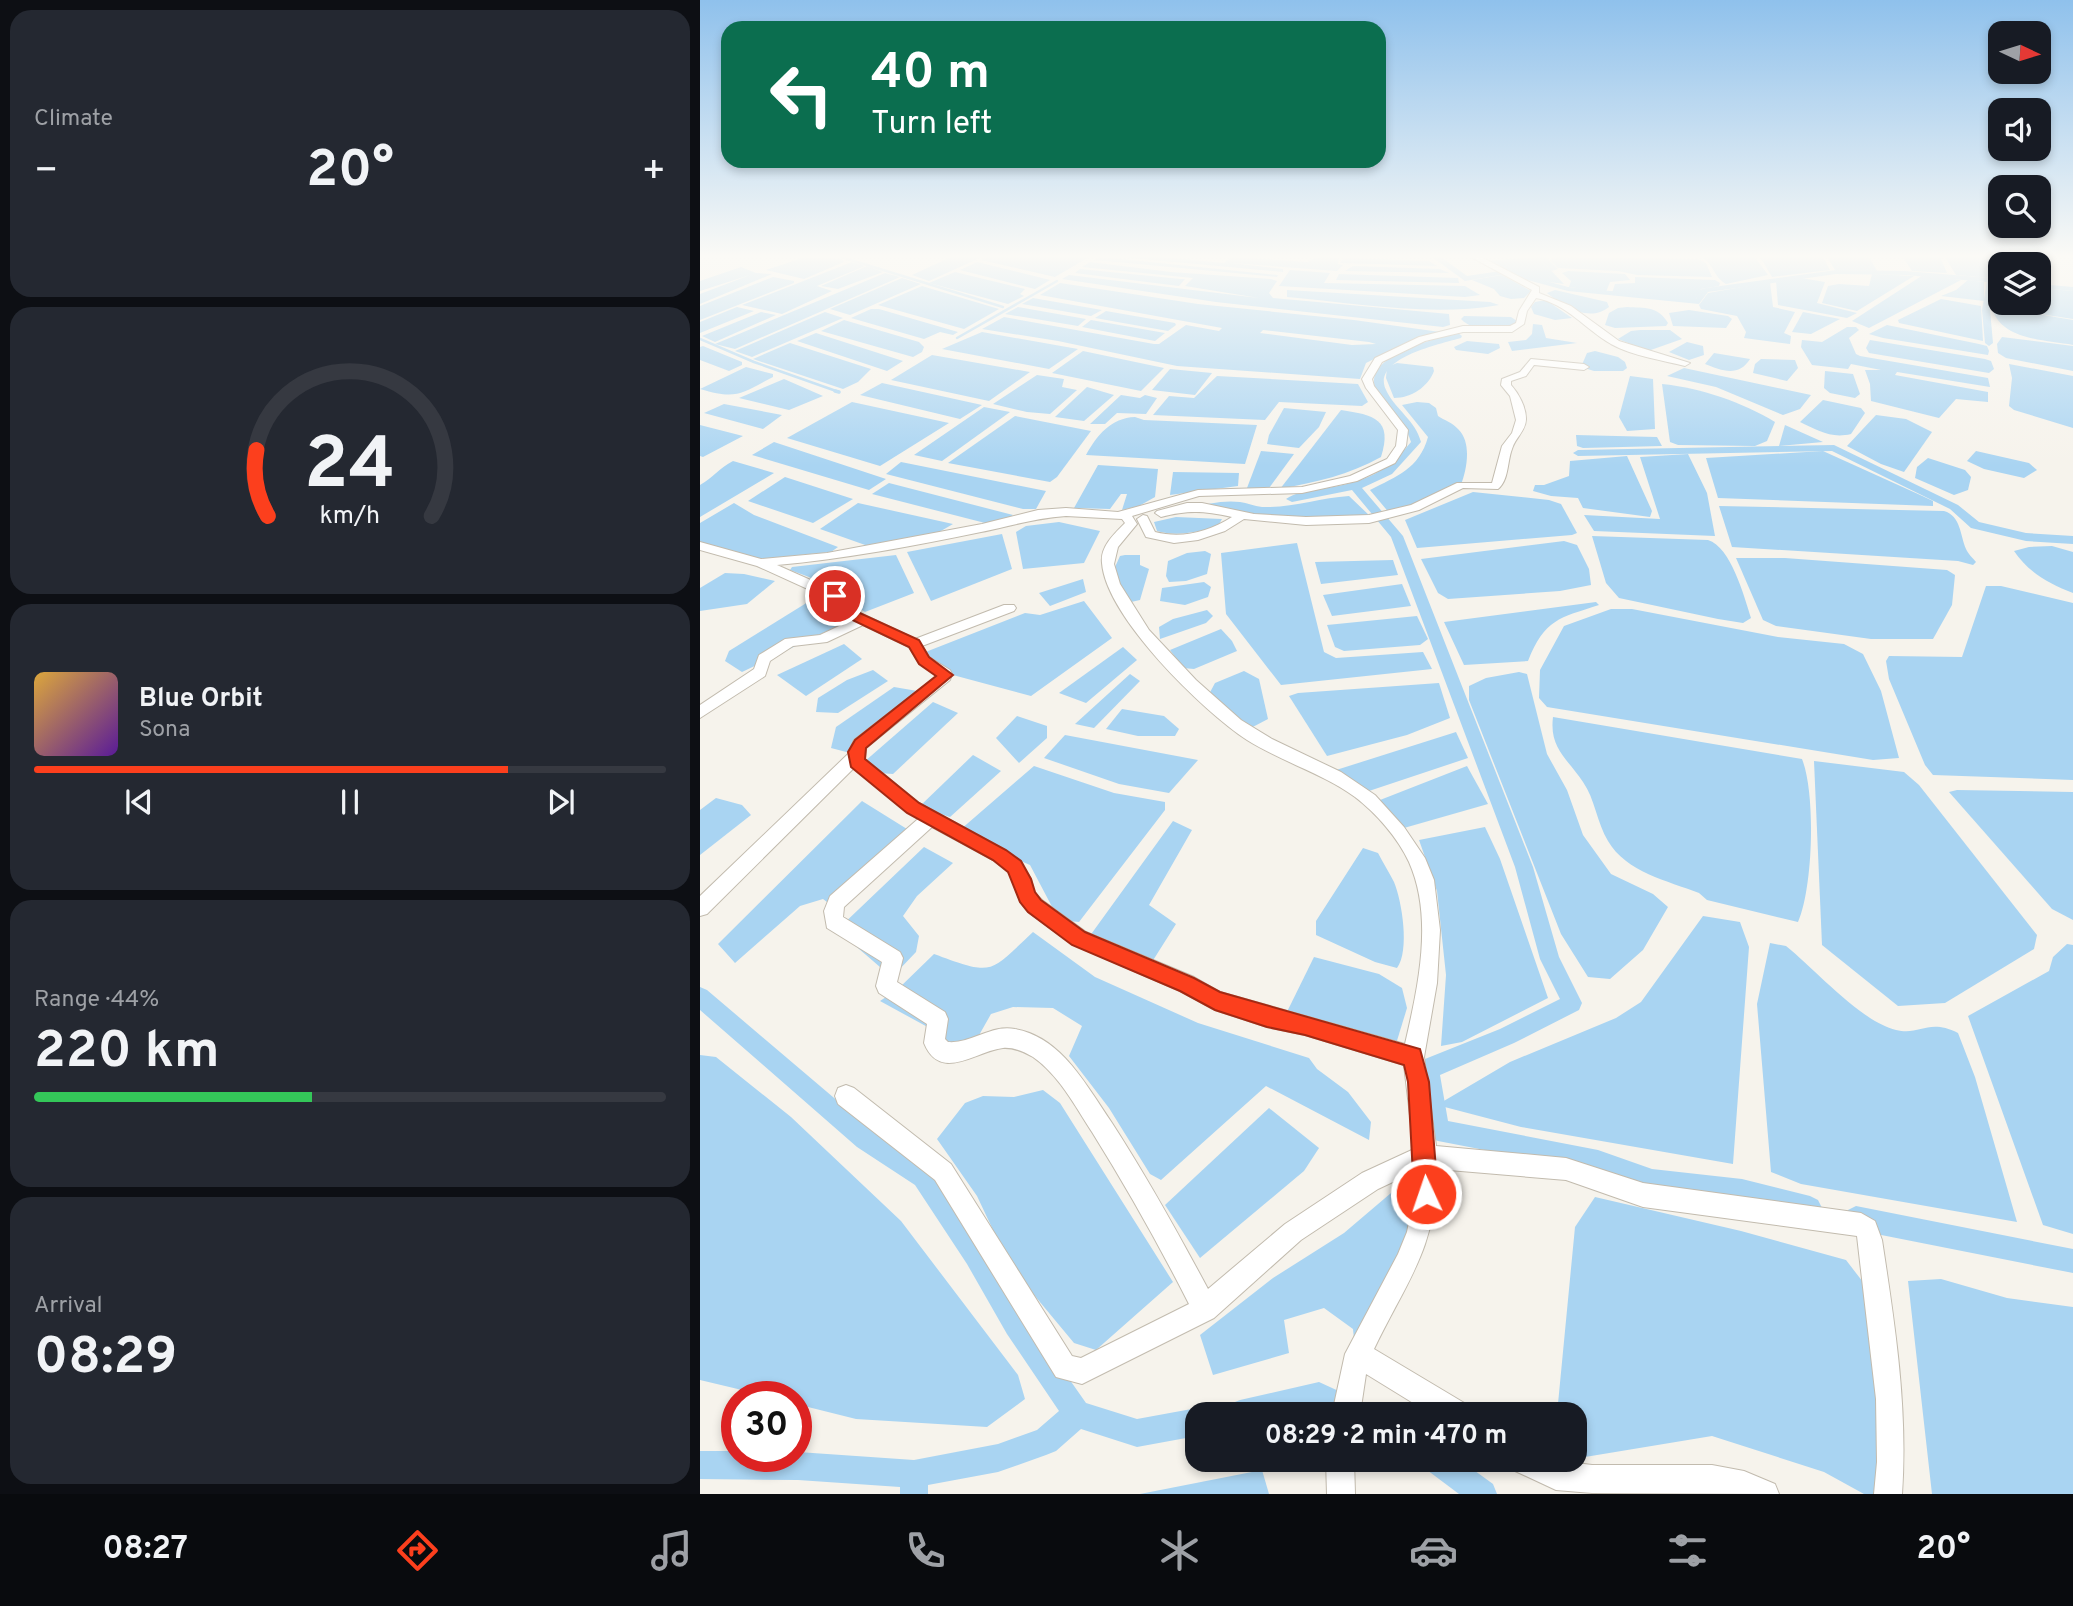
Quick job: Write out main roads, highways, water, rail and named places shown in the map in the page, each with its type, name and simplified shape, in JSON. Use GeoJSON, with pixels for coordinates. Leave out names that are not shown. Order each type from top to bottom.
{"type":"FeatureCollection","features":[{"type":"Feature","properties":{"kind":"water"},"geometry":{"type":"Polygon","coordinates":[[[700,327],[715,327],[700,333],[700,327]]]}},
{"type":"Feature","properties":{"kind":"water"},"geometry":{"type":"Polygon","coordinates":[[[725,327],[750,327],[715,342],[702,336],[725,327]]]}},
{"type":"Feature","properties":{"kind":"water"},"geometry":{"type":"Polygon","coordinates":[[[756,327],[786,327],[735,349],[715,344],[756,327]]]}},
{"type":"Feature","properties":{"kind":"water"},"geometry":{"type":"Polygon","coordinates":[[[791,327],[823,327],[752,357],[735,351],[791,327]]]}},
{"type":"Feature","properties":{"kind":"water"},"geometry":{"type":"Polygon","coordinates":[[[830,327],[867,327],[919,342],[924,347],[922,352],[913,357],[821,331],[830,327]]]}},
{"type":"Feature","properties":{"kind":"water"},"geometry":{"type":"Polygon","coordinates":[[[881,327],[940,327],[958,332],[953,335],[940,332],[924,339],[881,327]]]}},
{"type":"Feature","properties":{"kind":"water"},"geometry":{"type":"Polygon","coordinates":[[[986,327],[1058,327],[1159,344],[1184,327],[1219,331],[1222,328],[1215,327],[1402,327],[1440,332],[1402,345],[1366,363],[1360,379],[1177,366],[1058,341],[982,329],[986,327]],[[1263,330],[1260,333],[1352,345],[1376,344],[1263,330]]]}},
{"type":"Feature","properties":{"kind":"water"},"geometry":{"type":"Polygon","coordinates":[[[1082,327],[1129,327],[1165,333],[1155,341],[1082,327]]]}},
{"type":"Feature","properties":{"kind":"water"},"geometry":{"type":"Polygon","coordinates":[[[1144,327],[1174,327],[1168,331],[1144,327]]]}},
{"type":"Feature","properties":{"kind":"water"},"geometry":{"type":"Polygon","coordinates":[[[1475,327],[1511,327],[1501,329],[1475,327]]]}},
{"type":"Feature","properties":{"kind":"water"},"geometry":{"type":"Polygon","coordinates":[[[1533,327],[1543,327],[1546,338],[1577,343],[1512,351],[1508,342],[1526,340],[1532,334],[1533,327]]]}},
{"type":"Feature","properties":{"kind":"water"},"geometry":{"type":"Polygon","coordinates":[[[1743,327],[1787,327],[1784,333],[1791,336],[1790,344],[1744,338],[1746,332],[1743,327]]]}},
{"type":"Feature","properties":{"kind":"water"},"geometry":{"type":"Polygon","coordinates":[[[1795,327],[1825,327],[1811,334],[1792,332],[1795,327]]]}},
{"type":"Feature","properties":{"kind":"water"},"geometry":{"type":"Polygon","coordinates":[[[1847,327],[1856,327],[1859,330],[1849,338],[1856,354],[1860,356],[1988,378],[1990,387],[1897,372],[1895,375],[1988,392],[1988,402],[1956,399],[1939,418],[1871,401],[1870,384],[1865,370],[1881,370],[1851,364],[1848,369],[1812,365],[1801,347],[1802,340],[1822,342],[1847,327]]]}},
{"type":"Feature","properties":{"kind":"water"},"geometry":{"type":"Polygon","coordinates":[[[1884,327],[1895,327],[1987,346],[1989,351],[1988,355],[1869,334],[1884,327]]]}},
{"type":"Feature","properties":{"kind":"water"},"geometry":{"type":"Polygon","coordinates":[[[1916,327],[1982,327],[1983,341],[1916,327]]]}},
{"type":"Feature","properties":{"kind":"water"},"geometry":{"type":"Polygon","coordinates":[[[2005,327],[2073,327],[2073,345],[2037,340],[2005,327]]]}},
{"type":"Feature","properties":{"kind":"water"},"geometry":{"type":"Polygon","coordinates":[[[1670,330],[1682,339],[1648,351],[1618,339],[1631,331],[1670,330]]]}},
{"type":"Feature","properties":{"kind":"water"},"geometry":{"type":"Polygon","coordinates":[[[982,332],[1078,349],[1049,369],[942,349],[982,332]]]}},
{"type":"Feature","properties":{"kind":"water"},"geometry":{"type":"Polygon","coordinates":[[[816,333],[903,361],[887,371],[797,341],[816,333]]]}},
{"type":"Feature","properties":{"kind":"water"},"geometry":{"type":"Polygon","coordinates":[[[2002,337],[2073,346],[2073,371],[2006,358],[1998,353],[1997,344],[2002,337]]]}},
{"type":"Feature","properties":{"kind":"water"},"geometry":{"type":"Polygon","coordinates":[[[1870,340],[1985,359],[1991,361],[1994,369],[1989,373],[1869,353],[1866,348],[1870,340]]]}},
{"type":"Feature","properties":{"kind":"water"},"geometry":{"type":"Polygon","coordinates":[[[1467,341],[1499,344],[1500,348],[1488,354],[1456,350],[1454,347],[1467,341]]]}},
{"type":"Feature","properties":{"kind":"water"},"geometry":{"type":"Polygon","coordinates":[[[1687,342],[1703,346],[1704,355],[1689,360],[1669,352],[1687,342]]]}},
{"type":"Feature","properties":{"kind":"water"},"geometry":{"type":"Polygon","coordinates":[[[790,343],[871,369],[858,382],[843,389],[753,359],[790,343]]]}},
{"type":"Feature","properties":{"kind":"water"},"geometry":{"type":"Polygon","coordinates":[[[700,347],[742,362],[742,365],[729,371],[700,360],[700,347]]]}},
{"type":"Feature","properties":{"kind":"water"},"geometry":{"type":"Polygon","coordinates":[[[1083,351],[1164,368],[1141,391],[1052,373],[1083,351]]]}},
{"type":"Feature","properties":{"kind":"water"},"geometry":{"type":"Polygon","coordinates":[[[1595,351],[1618,357],[1625,362],[1627,368],[1623,371],[1594,371],[1581,367],[1587,353],[1595,351]]]}},
{"type":"Feature","properties":{"kind":"water"},"geometry":{"type":"Polygon","coordinates":[[[1714,353],[1750,359],[1741,368],[1724,370],[1705,364],[1714,353]]]}},
{"type":"Feature","properties":{"kind":"water"},"geometry":{"type":"Polygon","coordinates":[[[932,355],[1030,372],[989,401],[891,380],[932,355]]]}},
{"type":"Feature","properties":{"kind":"water"},"geometry":{"type":"Polygon","coordinates":[[[1761,359],[1795,360],[1798,368],[1787,381],[1753,373],[1755,364],[1761,359]]]}},
{"type":"Feature","properties":{"kind":"water"},"geometry":{"type":"Polygon","coordinates":[[[1397,363],[1433,367],[1434,371],[1428,382],[1418,390],[1407,396],[1394,398],[1386,378],[1387,367],[1397,363]]]}},
{"type":"Feature","properties":{"kind":"water"},"geometry":{"type":"Polygon","coordinates":[[[2009,364],[2073,376],[2073,428],[2014,410],[2009,406],[2012,378],[2009,364]]]}},
{"type":"Feature","properties":{"kind":"water"},"geometry":{"type":"Polygon","coordinates":[[[746,367],[773,374],[773,377],[738,394],[700,389],[746,367]]]}},
{"type":"Feature","properties":{"kind":"water"},"geometry":{"type":"Polygon","coordinates":[[[1684,368],[1811,395],[1800,409],[1783,415],[1716,387],[1667,376],[1684,368]]]}},
{"type":"Feature","properties":{"kind":"water"},"geometry":{"type":"Polygon","coordinates":[[[1170,369],[1212,373],[1195,395],[1152,390],[1170,369]]]}},
{"type":"Feature","properties":{"kind":"water"},"geometry":{"type":"Polygon","coordinates":[[[1825,371],[1853,374],[1860,394],[1855,398],[1830,393],[1824,388],[1825,371]]]}},
{"type":"Feature","properties":{"kind":"water"},"geometry":{"type":"Polygon","coordinates":[[[1037,375],[1064,379],[1062,387],[1077,390],[1050,414],[993,404],[1037,375]]]}},
{"type":"Feature","properties":{"kind":"water"},"geometry":{"type":"Polygon","coordinates":[[[1217,376],[1358,384],[1368,402],[1362,406],[1279,402],[1265,420],[1153,415],[1169,396],[1194,398],[1217,376]]]}},
{"type":"Feature","properties":{"kind":"water"},"geometry":{"type":"Polygon","coordinates":[[[1630,376],[1653,379],[1655,429],[1627,431],[1619,417],[1630,376]]]}},
{"type":"Feature","properties":{"kind":"water"},"geometry":{"type":"Polygon","coordinates":[[[784,379],[823,396],[789,410],[739,398],[784,379]]]}},
{"type":"Feature","properties":{"kind":"water"},"geometry":{"type":"Polygon","coordinates":[[[882,383],[982,405],[960,419],[860,395],[882,383]]]}},
{"type":"Feature","properties":{"kind":"water"},"geometry":{"type":"Polygon","coordinates":[[[1662,384],[1735,402],[1775,422],[1767,441],[1755,446],[1678,445],[1670,442],[1662,384]]]}},
{"type":"Feature","properties":{"kind":"water"},"geometry":{"type":"Polygon","coordinates":[[[1087,387],[1114,395],[1084,421],[1055,417],[1087,387]]]}},
{"type":"Feature","properties":{"kind":"water"},"geometry":{"type":"Polygon","coordinates":[[[1121,395],[1157,398],[1146,414],[1117,413],[1105,424],[1090,424],[1121,395]]]}},
{"type":"Feature","properties":{"kind":"water"},"geometry":{"type":"Polygon","coordinates":[[[1823,400],[1861,408],[1865,413],[1851,434],[1831,435],[1800,422],[1823,400]]]}},
{"type":"Feature","properties":{"kind":"water"},"geometry":{"type":"Polygon","coordinates":[[[852,402],[949,423],[880,466],[787,438],[852,402]]]}},
{"type":"Feature","properties":{"kind":"water"},"geometry":{"type":"Polygon","coordinates":[[[1429,403],[1436,408],[1438,416],[1454,425],[1462,434],[1467,448],[1465,471],[1461,485],[1391,515],[1370,490],[1406,470],[1424,448],[1428,437],[1402,405],[1429,403]]]}},
{"type":"Feature","properties":{"kind":"water"},"geometry":{"type":"Polygon","coordinates":[[[724,404],[782,415],[763,429],[704,413],[724,404]]]}},
{"type":"Feature","properties":{"kind":"water"},"geometry":{"type":"Polygon","coordinates":[[[984,407],[1010,412],[942,461],[914,455],[984,407]]]}},
{"type":"Feature","properties":{"kind":"water"},"geometry":{"type":"Polygon","coordinates":[[[1284,408],[1326,412],[1319,427],[1299,448],[1267,444],[1284,408]]]}},
{"type":"Feature","properties":{"kind":"water"},"geometry":{"type":"Polygon","coordinates":[[[1341,410],[1363,414],[1378,421],[1384,434],[1381,457],[1319,481],[1280,489],[1341,410]]]}},
{"type":"Feature","properties":{"kind":"water"},"geometry":{"type":"Polygon","coordinates":[[[1876,415],[1906,419],[1932,432],[1904,472],[1881,464],[1847,446],[1876,415]]]}},
{"type":"Feature","properties":{"kind":"water"},"geometry":{"type":"Polygon","coordinates":[[[1015,416],[1091,431],[1057,477],[1050,482],[948,463],[1015,416]]]}},
{"type":"Feature","properties":{"kind":"water"},"geometry":{"type":"Polygon","coordinates":[[[1135,417],[1144,420],[1257,425],[1245,464],[1086,455],[1095,441],[1112,424],[1135,417]]]}},
{"type":"Feature","properties":{"kind":"water"},"geometry":{"type":"Polygon","coordinates":[[[700,425],[743,436],[703,457],[700,456],[700,425]]]}},
{"type":"Feature","properties":{"kind":"water"},"geometry":{"type":"Polygon","coordinates":[[[1785,425],[1823,442],[1779,446],[1785,425]]]}},
{"type":"Feature","properties":{"kind":"water"},"geometry":{"type":"Polygon","coordinates":[[[1576,435],[1657,437],[1662,446],[1583,448],[1577,446],[1576,435]]]}},
{"type":"Feature","properties":{"kind":"water"},"geometry":{"type":"Polygon","coordinates":[[[774,442],[886,479],[869,490],[752,455],[774,442]]]}},
{"type":"Feature","properties":{"kind":"water"},"geometry":{"type":"Polygon","coordinates":[[[1261,451],[1294,454],[1269,488],[1247,488],[1261,451]]]}},
{"type":"Feature","properties":{"kind":"water"},"geometry":{"type":"Polygon","coordinates":[[[1823,451],[1933,501],[1933,506],[1718,498],[1706,458],[1823,451]]]}},
{"type":"Feature","properties":{"kind":"water"},"geometry":{"type":"Polygon","coordinates":[[[1976,451],[2029,463],[2037,470],[2024,478],[1984,469],[1967,461],[1976,451]]]}},
{"type":"Feature","properties":{"kind":"water"},"geometry":{"type":"Polygon","coordinates":[[[1688,454],[1707,493],[1715,536],[1594,531],[1584,515],[1660,519],[1640,457],[1688,454]]]}},
{"type":"Feature","properties":{"kind":"water"},"geometry":{"type":"Polygon","coordinates":[[[1627,456],[1652,511],[1650,517],[1583,508],[1578,498],[1551,496],[1533,491],[1535,485],[1544,485],[1569,476],[1570,461],[1627,456]]]}},
{"type":"Feature","properties":{"kind":"water"},"geometry":{"type":"Polygon","coordinates":[[[1928,458],[1965,470],[1971,477],[1968,490],[1954,495],[1915,478],[1917,467],[1928,458]]]}},
{"type":"Feature","properties":{"kind":"water"},"geometry":{"type":"Polygon","coordinates":[[[733,461],[774,473],[700,517],[700,485],[733,461]]]}},
{"type":"Feature","properties":{"kind":"water"},"geometry":{"type":"Polygon","coordinates":[[[901,462],[1046,491],[1036,509],[1023,509],[886,474],[901,462]]]}},
{"type":"Feature","properties":{"kind":"water"},"geometry":{"type":"Polygon","coordinates":[[[1098,465],[1158,469],[1155,497],[1139,506],[1122,510],[1127,494],[1121,494],[1110,509],[1074,508],[1098,465]]]}},
{"type":"Feature","properties":{"kind":"water"},"geometry":{"type":"Polygon","coordinates":[[[1173,472],[1239,473],[1238,486],[1170,495],[1173,472]]]}},
{"type":"Feature","properties":{"kind":"water"},"geometry":{"type":"Polygon","coordinates":[[[785,477],[853,499],[813,523],[748,501],[785,477]]]}},
{"type":"Feature","properties":{"kind":"water"},"geometry":{"type":"Polygon","coordinates":[[[889,483],[1013,515],[1005,521],[989,524],[872,494],[889,483]]]}},
{"type":"Feature","properties":{"kind":"water"},"geometry":{"type":"Polygon","coordinates":[[[1473,492],[1549,500],[1561,504],[1577,533],[1417,548],[1405,520],[1473,492]]]}},
{"type":"Feature","properties":{"kind":"water"},"geometry":{"type":"Polygon","coordinates":[[[1349,496],[1371,517],[1341,523],[1191,508],[1227,502],[1273,507],[1349,496]]]}},
{"type":"Feature","properties":{"kind":"water"},"geometry":{"type":"Polygon","coordinates":[[[734,503],[754,515],[838,547],[831,552],[760,559],[700,544],[700,523],[734,503]]]}},
{"type":"Feature","properties":{"kind":"water"},"geometry":{"type":"Polygon","coordinates":[[[858,503],[953,524],[934,535],[868,546],[820,529],[858,503]]]}},
{"type":"Feature","properties":{"kind":"water"},"geometry":{"type":"Polygon","coordinates":[[[1719,506],[1944,511],[1954,517],[1966,549],[1976,562],[1973,565],[1958,561],[1732,547],[1719,506]]]}},
{"type":"Feature","properties":{"kind":"water"},"geometry":{"type":"Polygon","coordinates":[[[1176,517],[1222,519],[1218,526],[1195,532],[1172,534],[1157,531],[1154,522],[1176,517]]]}},
{"type":"Feature","properties":{"kind":"water"},"geometry":{"type":"Polygon","coordinates":[[[1059,522],[1100,531],[1084,563],[1023,569],[1016,532],[1026,526],[1059,522]]]}},
{"type":"Feature","properties":{"kind":"water"},"geometry":{"type":"Polygon","coordinates":[[[1002,534],[1012,569],[931,601],[907,552],[1002,534]]]}},
{"type":"Feature","properties":{"kind":"water"},"geometry":{"type":"Polygon","coordinates":[[[1592,536],[1708,540],[1716,544],[1730,562],[1751,618],[1743,623],[1619,598],[1606,583],[1592,536]]]}},
{"type":"Feature","properties":{"kind":"water"},"geometry":{"type":"Polygon","coordinates":[[[1564,541],[1577,545],[1589,569],[1591,585],[1560,591],[1448,599],[1438,593],[1421,559],[1564,541]]]}},
{"type":"Feature","properties":{"kind":"water"},"geometry":{"type":"Polygon","coordinates":[[[1297,543],[1324,652],[1336,658],[1423,652],[1432,669],[1281,685],[1226,614],[1221,553],[1297,543]]]}},
{"type":"Feature","properties":{"kind":"water"},"geometry":{"type":"Polygon","coordinates":[[[2052,546],[2073,552],[2073,593],[2040,576],[2014,551],[2052,546]]]}},
{"type":"Feature","properties":{"kind":"water"},"geometry":{"type":"Polygon","coordinates":[[[1205,551],[1211,554],[1207,574],[1186,581],[1169,582],[1166,576],[1168,561],[1187,553],[1205,551]]]}},
{"type":"Feature","properties":{"kind":"water"},"geometry":{"type":"Polygon","coordinates":[[[896,555],[914,593],[865,612],[809,577],[790,570],[792,567],[896,555]]]}},
{"type":"Feature","properties":{"kind":"water"},"geometry":{"type":"Polygon","coordinates":[[[1140,555],[1140,565],[1149,569],[1140,600],[1131,602],[1122,594],[1115,567],[1120,556],[1140,555]]]}},
{"type":"Feature","properties":{"kind":"water"},"geometry":{"type":"Polygon","coordinates":[[[1736,558],[1785,558],[1947,570],[1955,575],[1952,605],[1933,639],[1871,639],[1776,626],[1763,620],[1736,558]]]}},
{"type":"Feature","properties":{"kind":"water"},"geometry":{"type":"Polygon","coordinates":[[[1393,560],[1398,575],[1321,584],[1315,562],[1393,560]]]}},
{"type":"Feature","properties":{"kind":"water"},"geometry":{"type":"Polygon","coordinates":[[[725,573],[775,581],[747,604],[700,611],[700,588],[725,573]]]}},
{"type":"Feature","properties":{"kind":"water"},"geometry":{"type":"Polygon","coordinates":[[[1083,579],[1086,592],[1050,606],[1039,593],[1083,579]]]}},
{"type":"Feature","properties":{"kind":"water"},"geometry":{"type":"Polygon","coordinates":[[[1204,582],[1211,587],[1208,597],[1185,605],[1160,601],[1162,588],[1204,582]]]}},
{"type":"Feature","properties":{"kind":"water"},"geometry":{"type":"Polygon","coordinates":[[[1402,584],[1411,606],[1332,616],[1323,595],[1402,584]]]}},
{"type":"Feature","properties":{"kind":"water"},"geometry":{"type":"Polygon","coordinates":[[[1986,586],[2001,586],[2073,603],[2073,780],[1933,775],[1925,765],[1889,679],[1886,661],[1889,656],[1962,657],[1986,586]]]}},
{"type":"Feature","properties":{"kind":"water"},"geometry":{"type":"Polygon","coordinates":[[[1084,601],[1112,638],[1031,696],[938,671],[923,653],[1025,613],[1040,615],[1084,601]]]}},
{"type":"Feature","properties":{"kind":"water"},"geometry":{"type":"Polygon","coordinates":[[[808,602],[832,606],[850,620],[742,672],[725,661],[729,651],[808,602]]]}},
{"type":"Feature","properties":{"kind":"water"},"geometry":{"type":"Polygon","coordinates":[[[1596,602],[1599,605],[1563,617],[1547,628],[1528,661],[1464,665],[1444,622],[1596,602]]]}},
{"type":"Feature","properties":{"kind":"water"},"geometry":{"type":"Polygon","coordinates":[[[1611,609],[1632,609],[1778,637],[1844,644],[1863,654],[1881,691],[1899,758],[1873,760],[1547,707],[1539,698],[1540,670],[1564,626],[1611,609]]]}},
{"type":"Feature","properties":{"kind":"water"},"geometry":{"type":"Polygon","coordinates":[[[1207,610],[1213,616],[1206,623],[1160,639],[1159,627],[1173,619],[1207,610]]]}},
{"type":"Feature","properties":{"kind":"water"},"geometry":{"type":"Polygon","coordinates":[[[1417,616],[1428,639],[1420,645],[1344,651],[1335,647],[1327,625],[1417,616]]]}},
{"type":"Feature","properties":{"kind":"water"},"geometry":{"type":"Polygon","coordinates":[[[1221,629],[1237,651],[1194,669],[1183,668],[1170,650],[1221,629]]]}},
{"type":"Feature","properties":{"kind":"water"},"geometry":{"type":"Polygon","coordinates":[[[844,644],[862,659],[806,696],[777,675],[844,644]]]}},
{"type":"Feature","properties":{"kind":"water"},"geometry":{"type":"Polygon","coordinates":[[[1123,647],[1137,660],[1086,703],[1059,693],[1123,647]]]}},
{"type":"Feature","properties":{"kind":"water"},"geometry":{"type":"Polygon","coordinates":[[[873,670],[888,681],[838,713],[816,712],[818,698],[847,680],[873,670]]]}},
{"type":"Feature","properties":{"kind":"water"},"geometry":{"type":"Polygon","coordinates":[[[1244,671],[1259,679],[1268,719],[1247,730],[1208,696],[1215,683],[1244,671]]]}},
{"type":"Feature","properties":{"kind":"water"},"geometry":{"type":"Polygon","coordinates":[[[1519,672],[1527,674],[1547,754],[1567,790],[1583,835],[1611,874],[1653,894],[1668,907],[1643,950],[1610,979],[1588,977],[1561,934],[1469,700],[1469,686],[1486,678],[1519,672]]]}},
{"type":"Feature","properties":{"kind":"water"},"geometry":{"type":"Polygon","coordinates":[[[1130,674],[1140,681],[1094,728],[1075,724],[1130,674]]]}},
{"type":"Feature","properties":{"kind":"water"},"geometry":{"type":"Polygon","coordinates":[[[1439,683],[1450,718],[1407,735],[1327,756],[1289,696],[1298,693],[1439,683]]]}},
{"type":"Feature","properties":{"kind":"water"},"geometry":{"type":"Polygon","coordinates":[[[894,687],[929,693],[854,754],[831,748],[836,727],[894,687]]]}},
{"type":"Feature","properties":{"kind":"water"},"geometry":{"type":"Polygon","coordinates":[[[933,702],[958,713],[893,774],[879,773],[864,762],[933,702]]]}},
{"type":"Feature","properties":{"kind":"water"},"geometry":{"type":"Polygon","coordinates":[[[1122,709],[1164,716],[1179,729],[1175,736],[1138,736],[1106,729],[1122,709]]]}},
{"type":"Feature","properties":{"kind":"water"},"geometry":{"type":"Polygon","coordinates":[[[1017,716],[1047,726],[1047,738],[1019,763],[996,738],[1017,716]]]}},
{"type":"Feature","properties":{"kind":"water"},"geometry":{"type":"Polygon","coordinates":[[[1553,717],[1802,759],[1809,794],[1811,841],[1807,887],[1798,922],[1707,900],[1699,893],[1649,874],[1625,861],[1608,841],[1587,789],[1557,746],[1553,717]]]}},
{"type":"Feature","properties":{"kind":"water"},"geometry":{"type":"Polygon","coordinates":[[[1456,732],[1468,758],[1366,792],[1333,771],[1456,732]]]}},
{"type":"Feature","properties":{"kind":"water"},"geometry":{"type":"Polygon","coordinates":[[[1065,735],[1198,760],[1169,793],[1119,784],[1044,758],[1065,735]]]}},
{"type":"Feature","properties":{"kind":"water"},"geometry":{"type":"Polygon","coordinates":[[[973,755],[1001,771],[950,817],[919,807],[973,755]]]}},
{"type":"Feature","properties":{"kind":"water"},"geometry":{"type":"Polygon","coordinates":[[[1814,761],[1904,772],[1919,785],[2037,935],[2034,949],[1945,1003],[1898,1006],[1822,945],[1814,761]]]}},
{"type":"Feature","properties":{"kind":"water"},"geometry":{"type":"Polygon","coordinates":[[[1034,766],[1114,793],[1165,802],[1165,810],[1079,922],[1059,920],[1030,865],[968,838],[960,830],[1034,766]]]}},
{"type":"Feature","properties":{"kind":"water"},"geometry":{"type":"Polygon","coordinates":[[[1467,766],[1488,804],[1404,828],[1380,800],[1467,766]]]}},
{"type":"Feature","properties":{"kind":"water"},"geometry":{"type":"Polygon","coordinates":[[[1949,792],[2073,792],[2073,920],[2052,909],[1949,792]]]}},
{"type":"Feature","properties":{"kind":"water"},"geometry":{"type":"Polygon","coordinates":[[[716,798],[742,805],[751,815],[700,855],[700,810],[716,798]]]}},
{"type":"Feature","properties":{"kind":"water"},"geometry":{"type":"Polygon","coordinates":[[[862,801],[915,834],[839,911],[823,899],[800,906],[735,963],[718,944],[862,801]]]}},
{"type":"Feature","properties":{"kind":"water"},"geometry":{"type":"Polygon","coordinates":[[[1173,821],[1192,830],[1149,905],[1176,924],[1145,973],[1084,944],[1173,821]]]}},
{"type":"Feature","properties":{"kind":"water"},"geometry":{"type":"Polygon","coordinates":[[[1485,827],[1500,859],[1548,998],[1462,1042],[1441,1046],[1446,975],[1437,891],[1419,840],[1485,827]]]}},
{"type":"Feature","properties":{"kind":"water"},"geometry":{"type":"Polygon","coordinates":[[[924,847],[953,863],[917,896],[903,916],[919,936],[916,952],[895,974],[880,967],[837,930],[924,847]]]}},
{"type":"Feature","properties":{"kind":"water"},"geometry":{"type":"Polygon","coordinates":[[[1363,848],[1378,853],[1397,890],[1404,938],[1397,968],[1375,962],[1316,935],[1316,921],[1363,848]]]}},
{"type":"Feature","properties":{"kind":"water"},"geometry":{"type":"Polygon","coordinates":[[[1703,916],[1740,922],[1749,947],[1733,1164],[1521,1127],[1437,1105],[1510,1062],[1616,1018],[1641,1002],[1703,916]]]}},
{"type":"Feature","properties":{"kind":"water"},"geometry":{"type":"Polygon","coordinates":[[[1033,932],[1095,977],[1198,1023],[1309,1058],[1317,1069],[1348,1092],[1371,1122],[1369,1140],[1266,1086],[1161,1180],[1150,1174],[1109,1108],[1069,1056],[1082,1026],[1053,1008],[1013,1007],[991,1014],[978,1037],[939,1056],[944,1036],[880,1001],[898,989],[934,954],[968,966],[989,967],[1007,956],[1033,932]]]}},
{"type":"Feature","properties":{"kind":"water"},"geometry":{"type":"Polygon","coordinates":[[[1770,943],[1786,946],[1839,994],[1882,1025],[1904,1031],[1939,1027],[1958,1033],[1975,1077],[2017,1222],[1801,1184],[1771,1172],[1757,1004],[1770,943]]]}},
{"type":"Feature","properties":{"kind":"water"},"geometry":{"type":"Polygon","coordinates":[[[2067,944],[2073,945],[2073,1234],[2043,1225],[1968,1016],[2049,971],[2053,957],[2067,944]]]}},
{"type":"Feature","properties":{"kind":"water"},"geometry":{"type":"Polygon","coordinates":[[[1314,957],[1379,974],[1402,988],[1407,1008],[1392,1057],[1283,1020],[1314,957]]]}},
{"type":"Feature","properties":{"kind":"water"},"geometry":{"type":"Polygon","coordinates":[[[700,1055],[716,1057],[791,1117],[901,1221],[1018,1375],[1025,1399],[987,1427],[856,1419],[812,1408],[812,1381],[721,1381],[721,1385],[700,1380],[700,1055]]]}},
{"type":"Feature","properties":{"kind":"water"},"geometry":{"type":"Polygon","coordinates":[[[1043,1090],[1060,1103],[1173,1282],[1096,1350],[1074,1343],[1010,1266],[977,1196],[937,1139],[965,1103],[983,1096],[1014,1097],[1043,1090]]]}},
{"type":"Feature","properties":{"kind":"water"},"geometry":{"type":"Polygon","coordinates":[[[1269,1108],[1319,1148],[1304,1171],[1200,1258],[1165,1205],[1269,1108]]]}},
{"type":"Feature","properties":{"kind":"water"},"geometry":{"type":"Polygon","coordinates":[[[1411,1176],[1422,1204],[1355,1350],[1353,1329],[1324,1308],[1284,1320],[1289,1353],[1213,1375],[1200,1335],[1273,1278],[1344,1233],[1411,1176]]]}},
{"type":"Feature","properties":{"kind":"water"},"geometry":{"type":"Polygon","coordinates":[[[1595,1197],[1741,1231],[1846,1260],[1866,1286],[1879,1421],[1876,1494],[1864,1494],[1824,1472],[1712,1436],[1587,1457],[1587,1402],[1558,1402],[1575,1227],[1595,1197]]]}},
{"type":"Feature","properties":{"kind":"water"},"geometry":{"type":"Polygon","coordinates":[[[1941,1279],[2007,1298],[2073,1307],[2073,1494],[1932,1494],[1908,1281],[1941,1279]]]}},
{"type":"Feature","properties":{"kind":"water"},"geometry":{"type":"Polygon","coordinates":[[[1263,1472],[1269,1494],[1140,1494],[1263,1472]]]}},
{"type":"Feature","properties":{"kind":"waterway"},"geometry":{"type":"LineString","coordinates":[[957,338],[977,327]]}},
{"type":"Feature","properties":{"kind":"waterway"},"geometry":{"type":"LineString","coordinates":[[1988,327],[1989,343]]}},
{"type":"Feature","properties":{"kind":"waterway"},"geometry":{"type":"LineString","coordinates":[[1292,499],[1360,485],[1388,472],[1402,460],[1416,442],[1407,421],[1382,393],[1378,381],[1381,371],[1403,354],[1458,336]]}},
{"type":"Feature","properties":{"kind":"waterway"},"geometry":{"type":"LineString","coordinates":[[700,339],[754,362],[839,392],[835,391]]}},
{"type":"Feature","properties":{"kind":"waterway"},"geometry":{"type":"LineString","coordinates":[[1578,453],[1834,448],[1954,507],[1975,525],[2026,537],[2073,540]]}},
{"type":"Feature","properties":{"kind":"waterway"},"geometry":{"type":"LineString","coordinates":[[1356,488],[1397,536],[1524,867],[1550,959],[1572,1003],[1507,1036],[1428,1069],[1438,1130],[1598,1161],[1652,1181],[1742,1191],[1810,1208]]}},
{"type":"Feature","properties":{"kind":"waterway"},"geometry":{"type":"LineString","coordinates":[[700,997],[865,1139],[923,1177],[976,1255],[1016,1325],[1077,1414]]}},
{"type":"Feature","properties":{"kind":"waterway"},"geometry":{"type":"LineString","coordinates":[[1856,1218],[2073,1261]]}},
{"type":"Feature","properties":{"kind":"waterway"},"geometry":{"type":"LineString","coordinates":[[1290,1402],[1319,1395],[1333,1402]]}},
{"type":"Feature","properties":{"kind":"waterway"},"geometry":{"type":"LineString","coordinates":[[914,1474],[998,1458],[1046,1441],[1077,1414]]}},
{"type":"Feature","properties":{"kind":"waterway"},"geometry":{"type":"LineString","coordinates":[[1077,1414],[1137,1433],[1185,1424]]}},
{"type":"Feature","properties":{"kind":"waterway"},"geometry":{"type":"LineString","coordinates":[[700,1465],[798,1466],[914,1474]]}},
{"type":"Feature","properties":{"kind":"waterway"},"geometry":{"type":"LineString","coordinates":[[1453,1472],[1483,1494]]}},
{"type":"Feature","properties":{"kind":"waterway"},"geometry":{"type":"LineString","coordinates":[[914,1474],[914,1494]]}}]}
